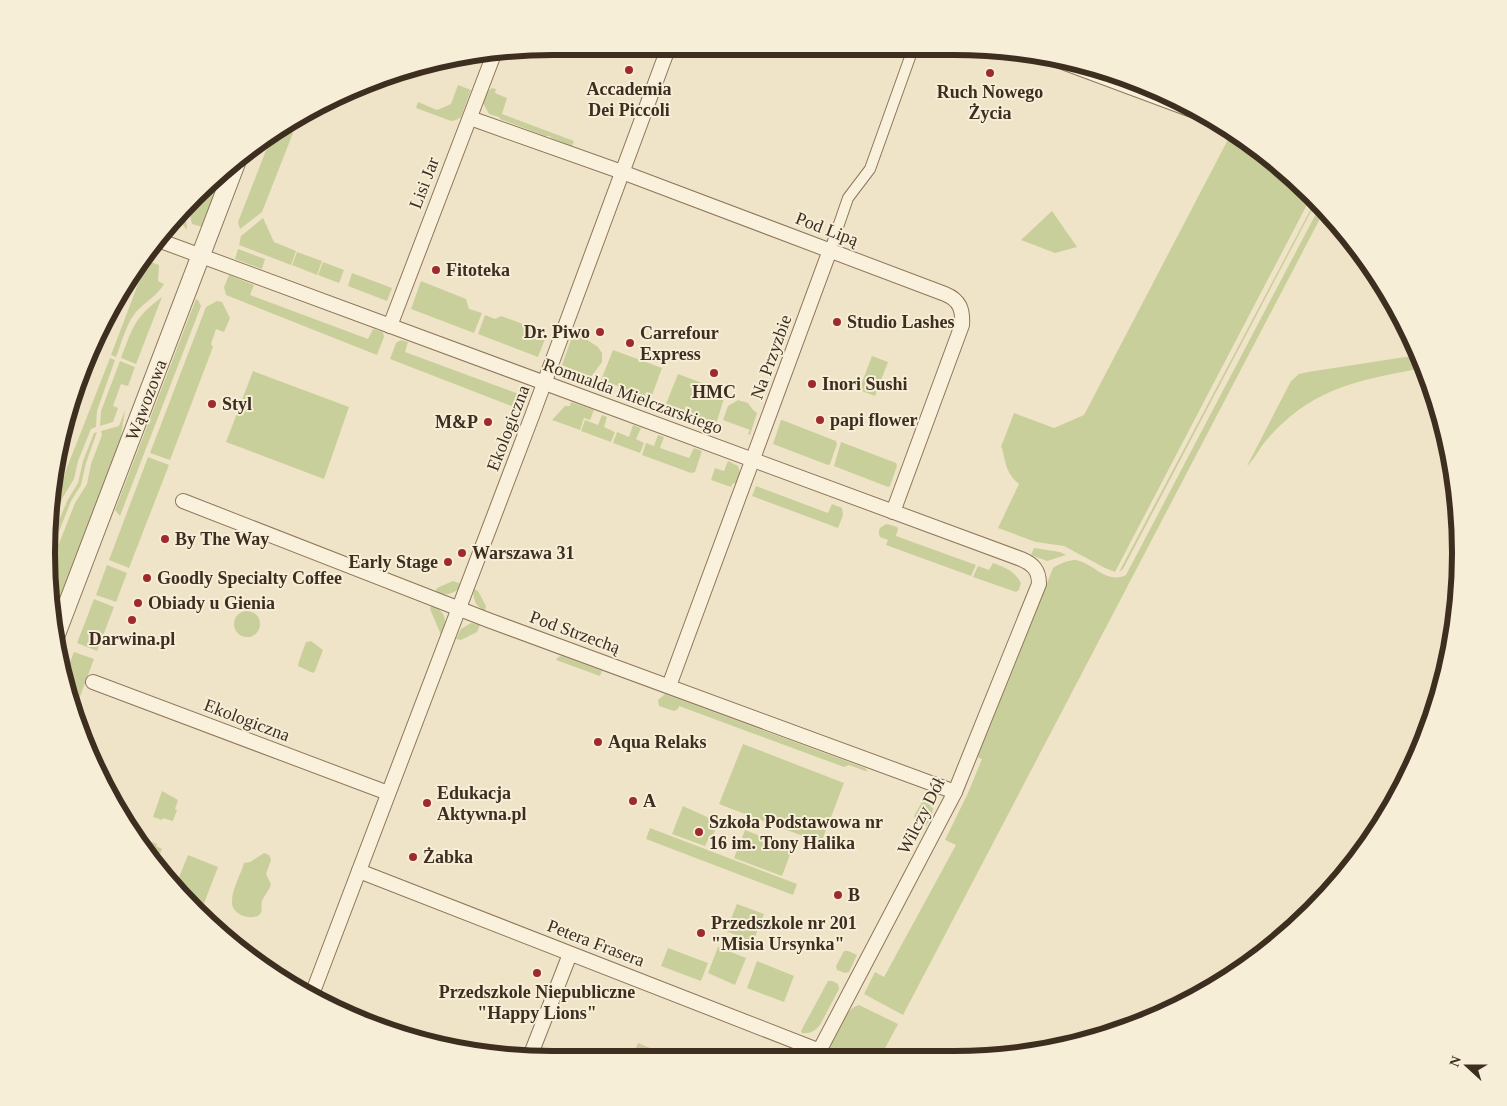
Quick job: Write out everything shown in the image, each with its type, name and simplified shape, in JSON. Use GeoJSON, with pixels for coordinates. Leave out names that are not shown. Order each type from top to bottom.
{"type":"FeatureCollection","features":[{"type":"Feature","properties":{"kind":"street","name":"Ekologiczna"},"geometry":{"type":"LineString","coordinates":[[314,989],[545,382],[666,55]]}},
{"type":"Feature","properties":{"kind":"street","name":"Na Przyzbie"},"geometry":{"type":"LineString","coordinates":[[669,686],[848,198],[870,169],[911,55]]}},
{"type":"Feature","properties":{"kind":"street","name":"Lisi Jar"},"geometry":{"type":"LineString","coordinates":[[390,326],[492,59]]}},
{"type":"Feature","properties":{"kind":"street"},"geometry":{"type":"LineString","coordinates":[[1112,80],[1126,86]]}},
{"type":"Feature","properties":{"kind":"street","name":"Pod Lipą"},"geometry":{"type":"LineString","coordinates":[[470,118],[622,172],[951,296],[962,309],[962,325],[893,512]]}},
{"type":"Feature","properties":{"kind":"street","name":"Wąwozowa"},"geometry":{"type":"LineString","coordinates":[[60,624],[232,173]]}},
{"type":"Feature","properties":{"kind":"street","name":"Romualda Mielczarskiego"},"geometry":{"type":"LineString","coordinates":[[164,242],[545,382],[1031,564],[1039,576],[1039,584]]}},
{"type":"Feature","properties":{"kind":"street","name":"Pod Strzechą"},"geometry":{"type":"LineString","coordinates":[[183,501],[459,609],[928,784],[955,792]]}},
{"type":"Feature","properties":{"kind":"street","name":"Wilczy Dół"},"geometry":{"type":"LineString","coordinates":[[820,1051],[955,792],[1039,584]]}},
{"type":"Feature","properties":{"kind":"street","name":"Ekologiczna"},"geometry":{"type":"LineString","coordinates":[[93,682],[388,794]]}},
{"type":"Feature","properties":{"kind":"street","name":"Petera Frasera"},"geometry":{"type":"LineString","coordinates":[[359,871],[811,1051]]}},
{"type":"Feature","properties":{"kind":"street"},"geometry":{"type":"LineString","coordinates":[[532,1050],[570,954]]}},
{"type":"Feature","properties":{"kind":"green space"},"geometry":{"type":"Polygon","coordinates":[[[458,85],[471,90],[461,117],[456,120],[451,121],[416,108],[418,102],[437,110],[451,104],[458,85]]]}},
{"type":"Feature","properties":{"kind":"green space"},"geometry":{"type":"Polygon","coordinates":[[[492,88],[496,89],[495,93],[507,98],[502,114],[574,141],[572,146],[489,114],[483,103],[487,92],[492,88]]]}},
{"type":"Feature","properties":{"kind":"green space"},"geometry":{"type":"Polygon","coordinates":[[[291,130],[293,133],[262,212],[240,229],[238,222],[268,145],[291,130]]]}},
{"type":"Feature","properties":{"kind":"green space"},"geometry":{"type":"Polygon","coordinates":[[[1229,138],[1257,158],[1308,203],[1115,572],[1064,546],[1036,542],[998,528],[1019,484],[1009,472],[1001,447],[1014,413],[1054,428],[1084,415],[1229,138]]]}},
{"type":"Feature","properties":{"kind":"green space"},"geometry":{"type":"Polygon","coordinates":[[[218,185],[202,227],[192,224],[189,214],[218,185]]]}},
{"type":"Feature","properties":{"kind":"green space"},"geometry":{"type":"Polygon","coordinates":[[[1312,207],[1123,569],[1119,572],[1312,207]]]}},
{"type":"Feature","properties":{"kind":"green space"},"geometry":{"type":"Polygon","coordinates":[[[1052,211],[1077,247],[1055,253],[1021,240],[1052,211]]]}},
{"type":"Feature","properties":{"kind":"green space"},"geometry":{"type":"Polygon","coordinates":[[[1317,213],[1321,217],[903,1015],[864,994],[875,972],[884,977],[956,845],[945,840],[982,759],[977,757],[1053,568],[1064,562],[1075,560],[1112,577],[1126,575],[1317,213]]]}},
{"type":"Feature","properties":{"kind":"green space"},"geometry":{"type":"Polygon","coordinates":[[[186,217],[187,230],[181,223],[186,217]]]}},
{"type":"Feature","properties":{"kind":"green space"},"geometry":{"type":"Polygon","coordinates":[[[263,218],[274,242],[296,251],[291,265],[239,245],[241,236],[263,218]]]}},
{"type":"Feature","properties":{"kind":"green space"},"geometry":{"type":"Polygon","coordinates":[[[238,249],[265,259],[262,269],[235,259],[238,249]]]}},
{"type":"Feature","properties":{"kind":"green space"},"geometry":{"type":"Polygon","coordinates":[[[297,252],[322,261],[317,275],[292,265],[297,252]]]}},
{"type":"Feature","properties":{"kind":"green space"},"geometry":{"type":"Polygon","coordinates":[[[150,262],[159,265],[158,281],[164,284],[136,312],[127,328],[116,357],[111,355],[143,271],[150,262]]]}},
{"type":"Feature","properties":{"kind":"green space"},"geometry":{"type":"Polygon","coordinates":[[[323,262],[344,270],[339,283],[318,275],[323,262]]]}},
{"type":"Feature","properties":{"kind":"green space"},"geometry":{"type":"Polygon","coordinates":[[[352,273],[392,288],[387,301],[348,286],[352,273]]]}},
{"type":"Feature","properties":{"kind":"green space"},"geometry":{"type":"Polygon","coordinates":[[[229,275],[254,285],[250,295],[368,339],[373,329],[383,332],[384,337],[377,355],[226,295],[224,287],[229,275]]]}},
{"type":"Feature","properties":{"kind":"green space"},"geometry":{"type":"Polygon","coordinates":[[[421,281],[466,299],[469,309],[482,313],[474,333],[411,309],[421,281]]]}},
{"type":"Feature","properties":{"kind":"green space"},"geometry":{"type":"Polygon","coordinates":[[[162,297],[136,364],[121,358],[140,317],[162,297]]]}},
{"type":"Feature","properties":{"kind":"green space"},"geometry":{"type":"Polygon","coordinates":[[[196,299],[201,306],[120,516],[115,510],[196,299]]]}},
{"type":"Feature","properties":{"kind":"green space"},"geometry":{"type":"Polygon","coordinates":[[[217,301],[222,302],[230,318],[224,332],[216,329],[211,344],[213,347],[170,460],[150,453],[206,307],[217,301]]]}},
{"type":"Feature","properties":{"kind":"green space"},"geometry":{"type":"Polygon","coordinates":[[[485,315],[495,319],[501,316],[545,332],[547,334],[538,357],[478,334],[485,315]]]}},
{"type":"Feature","properties":{"kind":"green space"},"geometry":{"type":"Polygon","coordinates":[[[574,331],[598,347],[602,353],[602,362],[591,377],[562,365],[574,331]]]}},
{"type":"Feature","properties":{"kind":"green space"},"geometry":{"type":"Polygon","coordinates":[[[401,340],[408,342],[405,352],[519,394],[514,407],[390,359],[396,343],[401,340]]]}},
{"type":"Feature","properties":{"kind":"green space"},"geometry":{"type":"Polygon","coordinates":[[[613,350],[662,368],[651,398],[601,380],[613,350]]]}},
{"type":"Feature","properties":{"kind":"green space"},"geometry":{"type":"Polygon","coordinates":[[[872,356],[888,362],[875,396],[859,390],[872,356]]]}},
{"type":"Feature","properties":{"kind":"green space"},"geometry":{"type":"Polygon","coordinates":[[[1411,356],[1417,369],[1348,385],[1314,400],[1280,425],[1247,466],[1291,381],[1299,374],[1411,356]]]}},
{"type":"Feature","properties":{"kind":"green space"},"geometry":{"type":"Polygon","coordinates":[[[110,358],[115,360],[97,411],[96,427],[91,429],[78,461],[74,479],[63,497],[57,514],[59,488],[110,358]]]}},
{"type":"Feature","properties":{"kind":"green space"},"geometry":{"type":"Polygon","coordinates":[[[120,361],[135,367],[128,386],[121,384],[113,406],[118,408],[113,422],[100,426],[101,411],[120,361]]]}},
{"type":"Feature","properties":{"kind":"green space"},"geometry":{"type":"Polygon","coordinates":[[[253,371],[349,407],[324,479],[226,442],[253,371]]]}},
{"type":"Feature","properties":{"kind":"green space"},"geometry":{"type":"Polygon","coordinates":[[[678,374],[726,392],[715,423],[666,404],[678,374]]]}},
{"type":"Feature","properties":{"kind":"green space"},"geometry":{"type":"Polygon","coordinates":[[[738,400],[748,403],[757,413],[750,435],[748,434],[750,430],[723,420],[728,406],[738,400]]]}},
{"type":"Feature","properties":{"kind":"green space"},"geometry":{"type":"Polygon","coordinates":[[[571,402],[594,410],[590,420],[584,418],[580,430],[552,420],[565,406],[570,406],[571,402]]]}},
{"type":"Feature","properties":{"kind":"green space"},"geometry":{"type":"Polygon","coordinates":[[[125,410],[120,442],[58,604],[55,554],[75,503],[87,484],[91,464],[102,435],[101,431],[119,426],[125,410]]]}},
{"type":"Feature","properties":{"kind":"green space"},"geometry":{"type":"Polygon","coordinates":[[[602,415],[607,417],[604,427],[615,432],[611,442],[581,431],[585,420],[598,425],[602,415]]]}},
{"type":"Feature","properties":{"kind":"green space"},"geometry":{"type":"Polygon","coordinates":[[[781,420],[836,441],[837,444],[828,465],[773,444],[781,420]]]}},
{"type":"Feature","properties":{"kind":"green space"},"geometry":{"type":"Polygon","coordinates":[[[633,425],[641,428],[636,439],[644,443],[640,453],[613,443],[617,432],[629,437],[633,425]]]}},
{"type":"Feature","properties":{"kind":"green space"},"geometry":{"type":"Polygon","coordinates":[[[97,432],[86,463],[81,485],[71,501],[55,541],[56,529],[67,501],[78,483],[83,461],[94,433],[97,432]]]}},
{"type":"Feature","properties":{"kind":"green space"},"geometry":{"type":"Polygon","coordinates":[[[658,435],[664,437],[660,448],[689,458],[694,448],[702,451],[695,472],[691,473],[642,455],[646,443],[654,446],[658,435]]]}},
{"type":"Feature","properties":{"kind":"green space"},"geometry":{"type":"Polygon","coordinates":[[[841,442],[896,463],[897,466],[890,486],[888,487],[834,466],[841,442]]]}},
{"type":"Feature","properties":{"kind":"green space"},"geometry":{"type":"Polygon","coordinates":[[[148,457],[169,465],[129,568],[109,560],[148,457]]]}},
{"type":"Feature","properties":{"kind":"green space"},"geometry":{"type":"Polygon","coordinates":[[[728,461],[738,466],[740,473],[737,484],[733,483],[731,487],[711,480],[715,468],[724,471],[728,461]]]}},
{"type":"Feature","properties":{"kind":"green space"},"geometry":{"type":"Polygon","coordinates":[[[756,486],[828,513],[832,504],[842,508],[843,515],[838,528],[752,496],[756,486]]]}},
{"type":"Feature","properties":{"kind":"green space"},"geometry":{"type":"Polygon","coordinates":[[[887,524],[897,527],[896,536],[976,565],[971,576],[886,545],[888,540],[880,537],[879,530],[887,524]]]}},
{"type":"Feature","properties":{"kind":"green space"},"geometry":{"type":"Polygon","coordinates":[[[1034,548],[1060,552],[1066,555],[1047,561],[1031,555],[1034,548]]]}},
{"type":"Feature","properties":{"kind":"green space"},"geometry":{"type":"Polygon","coordinates":[[[993,563],[1016,575],[1021,583],[1019,590],[1016,592],[973,577],[978,566],[989,570],[993,563]]]}},
{"type":"Feature","properties":{"kind":"green space"},"geometry":{"type":"Polygon","coordinates":[[[107,565],[127,573],[116,602],[96,595],[107,565]]]}},
{"type":"Feature","properties":{"kind":"green space"},"geometry":{"type":"Polygon","coordinates":[[[453,581],[462,584],[453,592],[447,594],[435,592],[437,588],[453,581]]]}},
{"type":"Feature","properties":{"kind":"green space"},"geometry":{"type":"Polygon","coordinates":[[[474,589],[478,591],[486,606],[485,611],[475,602],[474,589]]]}},
{"type":"Feature","properties":{"kind":"green space"},"geometry":{"type":"Polygon","coordinates":[[[94,599],[114,607],[97,651],[77,643],[94,599]]]}},
{"type":"Feature","properties":{"kind":"green space"},"geometry":{"type":"Polygon","coordinates":[[[431,605],[440,611],[444,617],[445,621],[441,635],[430,609],[431,605]]]}},
{"type":"Feature","properties":{"kind":"green space"},"geometry":{"type":"Polygon","coordinates":[[[247,611],[257,614],[260,624],[257,634],[247,637],[237,634],[234,624],[237,614],[247,611]]]}},
{"type":"Feature","properties":{"kind":"green space"},"geometry":{"type":"Polygon","coordinates":[[[471,623],[480,625],[477,632],[461,640],[456,639],[461,629],[471,623]]]}},
{"type":"Feature","properties":{"kind":"green space"},"geometry":{"type":"Polygon","coordinates":[[[311,641],[323,650],[313,673],[298,666],[306,642],[311,641]]]}},
{"type":"Feature","properties":{"kind":"green space"},"geometry":{"type":"Polygon","coordinates":[[[74,652],[94,659],[78,702],[72,682],[68,666],[74,652]]]}},
{"type":"Feature","properties":{"kind":"green space"},"geometry":{"type":"Polygon","coordinates":[[[562,656],[602,671],[600,676],[556,660],[562,656]]]}},
{"type":"Feature","properties":{"kind":"green space"},"geometry":{"type":"Polygon","coordinates":[[[665,694],[865,768],[868,772],[849,765],[844,767],[679,706],[674,711],[659,706],[658,700],[665,694]]]}},
{"type":"Feature","properties":{"kind":"green space"},"geometry":{"type":"Polygon","coordinates":[[[743,744],[844,783],[821,843],[719,804],[743,744]]]}},
{"type":"Feature","properties":{"kind":"green space"},"geometry":{"type":"Polygon","coordinates":[[[162,791],[178,800],[173,821],[153,817],[162,791]]]}},
{"type":"Feature","properties":{"kind":"green space"},"geometry":{"type":"Polygon","coordinates":[[[927,793],[934,803],[932,814],[926,826],[916,821],[914,816],[927,793]]]}},
{"type":"Feature","properties":{"kind":"green space"},"geometry":{"type":"Polygon","coordinates":[[[683,806],[718,822],[713,836],[710,835],[705,846],[672,834],[683,806]]]}},
{"type":"Feature","properties":{"kind":"green space"},"geometry":{"type":"Polygon","coordinates":[[[650,828],[797,884],[793,895],[646,839],[650,828]]]}},
{"type":"Feature","properties":{"kind":"green space"},"geometry":{"type":"Polygon","coordinates":[[[745,830],[758,835],[761,841],[791,852],[782,876],[734,858],[745,830]]]}},
{"type":"Feature","properties":{"kind":"green space"},"geometry":{"type":"Polygon","coordinates":[[[147,840],[157,844],[156,846],[162,849],[159,857],[158,856],[147,840]]]}},
{"type":"Feature","properties":{"kind":"green space"},"geometry":{"type":"Polygon","coordinates":[[[264,853],[269,855],[271,860],[266,874],[271,884],[262,901],[259,915],[247,917],[235,910],[232,898],[244,863],[250,862],[264,853]]]}},
{"type":"Feature","properties":{"kind":"green space"},"geometry":{"type":"Polygon","coordinates":[[[188,855],[218,867],[203,907],[178,880],[188,855]]]}},
{"type":"Feature","properties":{"kind":"green space"},"geometry":{"type":"Polygon","coordinates":[[[737,904],[764,914],[753,942],[726,931],[737,904]]]}},
{"type":"Feature","properties":{"kind":"green space"},"geometry":{"type":"Polygon","coordinates":[[[718,947],[746,958],[735,985],[708,973],[718,947]]]}},
{"type":"Feature","properties":{"kind":"green space"},"geometry":{"type":"Polygon","coordinates":[[[668,948],[708,963],[701,981],[661,966],[668,948]]]}},
{"type":"Feature","properties":{"kind":"green space"},"geometry":{"type":"Polygon","coordinates":[[[844,951],[857,955],[849,972],[845,973],[837,970],[836,966],[844,951]]]}},
{"type":"Feature","properties":{"kind":"green space"},"geometry":{"type":"Polygon","coordinates":[[[757,961],[794,976],[784,1002],[747,988],[757,961]]]}},
{"type":"Feature","properties":{"kind":"green space"},"geometry":{"type":"Polygon","coordinates":[[[828,981],[838,984],[839,989],[820,1025],[812,1032],[802,1033],[801,1031],[828,981]]]}},
{"type":"Feature","properties":{"kind":"green space"},"geometry":{"type":"Polygon","coordinates":[[[859,1005],[898,1024],[884,1051],[827,1051],[843,1019],[853,1008],[859,1005]]]}},
{"type":"Feature","properties":{"kind":"green space"},"geometry":{"type":"Polygon","coordinates":[[[638,1043],[657,1051],[635,1051],[638,1043]]]}},
{"type":"Feature","properties":{"kind":"place","name":"Accademia Dei Piccoli"},"geometry":{"type":"Point","coordinates":[629,70]}},
{"type":"Feature","properties":{"kind":"place","name":"Ruch Nowego Życia"},"geometry":{"type":"Point","coordinates":[990,73]}},
{"type":"Feature","properties":{"kind":"place","name":"Fitoteka"},"geometry":{"type":"Point","coordinates":[436,270]}},
{"type":"Feature","properties":{"kind":"place","name":"Studio Lashes"},"geometry":{"type":"Point","coordinates":[837,322]}},
{"type":"Feature","properties":{"kind":"place","name":"Dr. Piwo"},"geometry":{"type":"Point","coordinates":[600,332]}},
{"type":"Feature","properties":{"kind":"place","name":"Carrefour Express"},"geometry":{"type":"Point","coordinates":[630,343]}},
{"type":"Feature","properties":{"kind":"place","name":"HMC"},"geometry":{"type":"Point","coordinates":[714,373]}},
{"type":"Feature","properties":{"kind":"place","name":"Inori Sushi"},"geometry":{"type":"Point","coordinates":[812,384]}},
{"type":"Feature","properties":{"kind":"place","name":"Styl"},"geometry":{"type":"Point","coordinates":[212,404]}},
{"type":"Feature","properties":{"kind":"place","name":"papi flower"},"geometry":{"type":"Point","coordinates":[820,420]}},
{"type":"Feature","properties":{"kind":"place","name":"M&P"},"geometry":{"type":"Point","coordinates":[488,422]}},
{"type":"Feature","properties":{"kind":"place","name":"By The Way"},"geometry":{"type":"Point","coordinates":[165,539]}},
{"type":"Feature","properties":{"kind":"place","name":"Warszawa 31"},"geometry":{"type":"Point","coordinates":[462,553]}},
{"type":"Feature","properties":{"kind":"place","name":"Early Stage"},"geometry":{"type":"Point","coordinates":[448,562]}},
{"type":"Feature","properties":{"kind":"place","name":"Goodly Specialty Coffee"},"geometry":{"type":"Point","coordinates":[147,578]}},
{"type":"Feature","properties":{"kind":"place","name":"Obiady u Gienia"},"geometry":{"type":"Point","coordinates":[138,603]}},
{"type":"Feature","properties":{"kind":"place","name":"Darwina.pl"},"geometry":{"type":"Point","coordinates":[132,620]}},
{"type":"Feature","properties":{"kind":"place","name":"Aqua Relaks"},"geometry":{"type":"Point","coordinates":[598,742]}},
{"type":"Feature","properties":{"kind":"place","name":"A"},"geometry":{"type":"Point","coordinates":[633,801]}},
{"type":"Feature","properties":{"kind":"place","name":"Edukacja Aktywna.pl"},"geometry":{"type":"Point","coordinates":[427,803]}},
{"type":"Feature","properties":{"kind":"place","name":"Szkoła Podstawowa nr 16 im. Tony Halika"},"geometry":{"type":"Point","coordinates":[699,832]}},
{"type":"Feature","properties":{"kind":"place","name":"Żabka"},"geometry":{"type":"Point","coordinates":[413,857]}},
{"type":"Feature","properties":{"kind":"place","name":"B"},"geometry":{"type":"Point","coordinates":[838,895]}},
{"type":"Feature","properties":{"kind":"place","name":"Przedszkole nr 201 \"Misia Ursynka\""},"geometry":{"type":"Point","coordinates":[701,933]}},
{"type":"Feature","properties":{"kind":"place","name":"Przedszkole Niepubliczne \"Happy Lions\""},"geometry":{"type":"Point","coordinates":[537,973]}}]}
